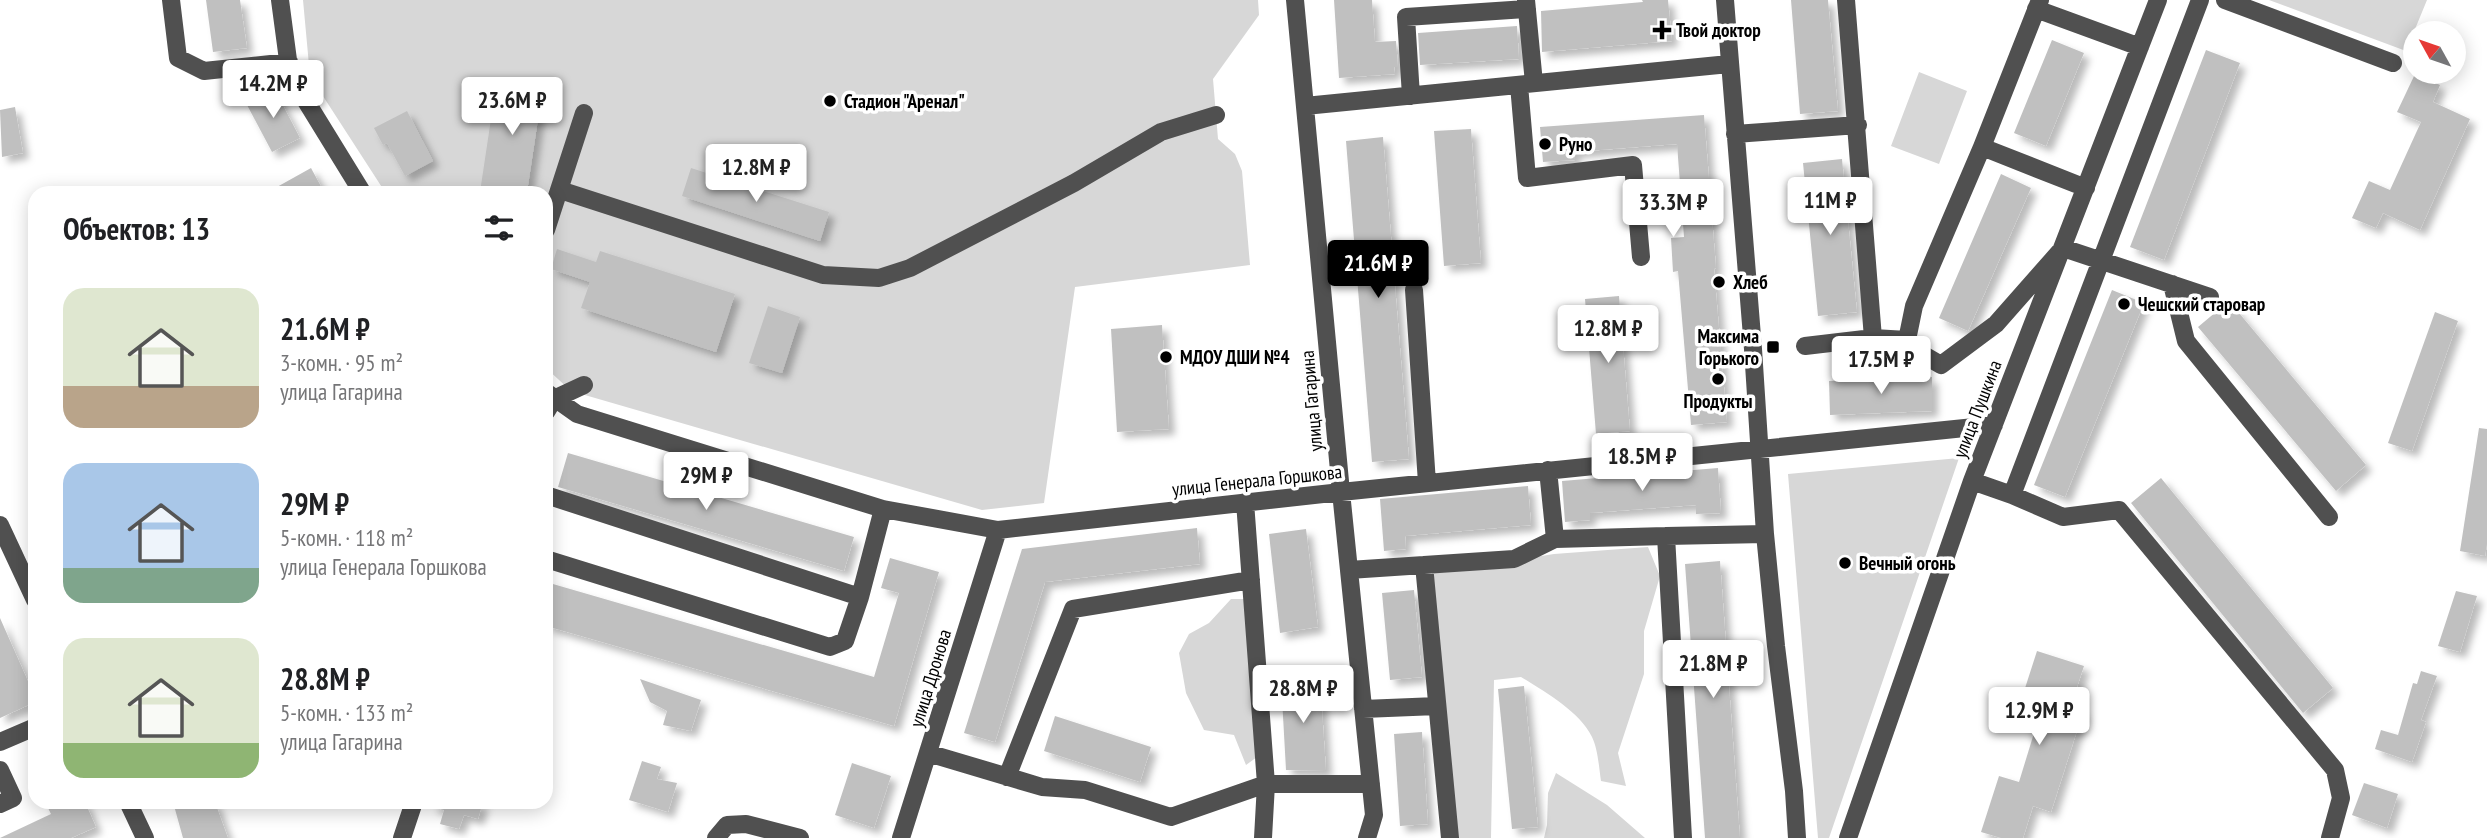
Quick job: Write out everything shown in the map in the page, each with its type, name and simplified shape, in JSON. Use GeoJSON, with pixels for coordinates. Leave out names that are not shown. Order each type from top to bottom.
{"type":"FeatureCollection","features":[{"type":"Feature","properties":{"kind":"street"},"geometry":{"type":"LineString","coordinates":[[171,0],[178,58],[204,71],[289,62]]}},
{"type":"Feature","properties":{"kind":"street"},"geometry":{"type":"LineString","coordinates":[[280,0],[290,75],[358,186]]}},
{"type":"Feature","properties":{"kind":"street","name":"улица Гагарина"},"geometry":{"type":"LineString","coordinates":[[1295,0],[1340,492],[1374,815],[1367,838]]}},
{"type":"Feature","properties":{"kind":"street"},"geometry":{"type":"LineString","coordinates":[[1725,0],[1765,534],[1797,838]]}},
{"type":"Feature","properties":{"kind":"street"},"geometry":{"type":"LineString","coordinates":[[1846,0],[1873,338]]}},
{"type":"Feature","properties":{"kind":"street","name":"улица Пушкина"},"geometry":{"type":"LineString","coordinates":[[1847,838],[1972,481],[2158,0]]}},
{"type":"Feature","properties":{"kind":"street"},"geometry":{"type":"LineString","coordinates":[[2012,495],[2200,0]]}},
{"type":"Feature","properties":{"kind":"street"},"geometry":{"type":"LineString","coordinates":[[2225,0],[2393,63]]}},
{"type":"Feature","properties":{"kind":"street"},"geometry":{"type":"LineString","coordinates":[[1907,340],[1914,306],[1982,147],[2038,4],[2140,47]]}},
{"type":"Feature","properties":{"kind":"street"},"geometry":{"type":"LineString","coordinates":[[1411,96],[1405,8],[1527,5],[1527,178],[1633,165],[1641,257]]}},
{"type":"Feature","properties":{"kind":"street"},"geometry":{"type":"LineString","coordinates":[[1305,106],[1729,64]]}},
{"type":"Feature","properties":{"kind":"street"},"geometry":{"type":"LineString","coordinates":[[553,210],[584,113]]}},
{"type":"Feature","properties":{"kind":"street"},"geometry":{"type":"LineString","coordinates":[[560,190],[823,275],[879,278],[910,268],[1074,183],[1161,132],[1216,115]]}},
{"type":"Feature","properties":{"kind":"street"},"geometry":{"type":"LineString","coordinates":[[1735,134],[1858,125]]}},
{"type":"Feature","properties":{"kind":"street"},"geometry":{"type":"LineString","coordinates":[[1982,147],[2086,188]]}},
{"type":"Feature","properties":{"kind":"street"},"geometry":{"type":"LineString","coordinates":[[1805,346],[1873,338],[1907,340],[1922,354],[1941,365],[1996,324],[2063,248],[2210,297]]}},
{"type":"Feature","properties":{"kind":"street"},"geometry":{"type":"LineString","coordinates":[[2172,284],[2186,341],[2329,517]]}},
{"type":"Feature","properties":{"kind":"street"},"geometry":{"type":"LineString","coordinates":[[1414,290],[1427,482]]}},
{"type":"Feature","properties":{"kind":"street"},"geometry":{"type":"LineString","coordinates":[[553,399],[584,385]]}},
{"type":"Feature","properties":{"kind":"street","name":"улица Генерала Горшкова"},"geometry":{"type":"LineString","coordinates":[[553,403],[577,414],[883,509],[998,530],[1427,482],[1994,425]]}},
{"type":"Feature","properties":{"kind":"street"},"geometry":{"type":"LineString","coordinates":[[1548,470],[1555,539]]}},
{"type":"Feature","properties":{"kind":"street"},"geometry":{"type":"LineString","coordinates":[[1972,481],[2063,517],[2119,510],[2335,769],[2340,798],[2330,838]]}},
{"type":"Feature","properties":{"kind":"street"},"geometry":{"type":"LineString","coordinates":[[553,497],[860,597]]}},
{"type":"Feature","properties":{"kind":"street"},"geometry":{"type":"LineString","coordinates":[[1244,502],[1266,784],[1263,838]]}},
{"type":"Feature","properties":{"kind":"street"},"geometry":{"type":"LineString","coordinates":[[553,561],[830,646],[845,641],[860,597],[883,509]]}},
{"type":"Feature","properties":{"kind":"street"},"geometry":{"type":"LineString","coordinates":[[0,525],[28,585]]}},
{"type":"Feature","properties":{"kind":"street","name":"улица Дронова"},"geometry":{"type":"LineString","coordinates":[[901,838],[998,530]]}},
{"type":"Feature","properties":{"kind":"street"},"geometry":{"type":"LineString","coordinates":[[1349,569],[1514,559],[1555,539],[1765,534]]}},
{"type":"Feature","properties":{"kind":"street"},"geometry":{"type":"LineString","coordinates":[[1666,536],[1683,838]]}},
{"type":"Feature","properties":{"kind":"street"},"geometry":{"type":"LineString","coordinates":[[1424,565],[1450,838]]}},
{"type":"Feature","properties":{"kind":"street"},"geometry":{"type":"LineString","coordinates":[[1007,777],[1073,609],[1251,580]]}},
{"type":"Feature","properties":{"kind":"street"},"geometry":{"type":"LineString","coordinates":[[1363,709],[1437,706]]}},
{"type":"Feature","properties":{"kind":"street"},"geometry":{"type":"LineString","coordinates":[[0,742],[28,730]]}},
{"type":"Feature","properties":{"kind":"street"},"geometry":{"type":"LineString","coordinates":[[929,753],[1042,787],[1085,790],[1171,817],[1266,784],[1371,784]]}},
{"type":"Feature","properties":{"kind":"street"},"geometry":{"type":"LineString","coordinates":[[0,771],[13,798],[0,804]]}},
{"type":"Feature","properties":{"kind":"street"},"geometry":{"type":"LineString","coordinates":[[131,809],[144,838]]}},
{"type":"Feature","properties":{"kind":"street"},"geometry":{"type":"LineString","coordinates":[[402,838],[412,809]]}},
{"type":"Feature","properties":{"kind":"street"},"geometry":{"type":"LineString","coordinates":[[716,838],[727,825],[746,824],[800,838]]}},
{"type":"Feature","properties":{"kind":"shaded area"},"geometry":{"type":"Polygon","coordinates":[[[303,0],[1258,0],[1259,15],[1213,79],[1218,139],[1235,154],[1242,171],[1250,265],[1075,287],[1044,503],[982,510],[571,391],[553,374],[553,186],[381,186],[310,76],[303,0]]]}},
{"type":"Feature","properties":{"kind":"shaded area"},"geometry":{"type":"Polygon","coordinates":[[[2269,0],[2427,0],[2418,21],[2403,21],[2403,50],[2269,0]]]}},
{"type":"Feature","properties":{"kind":"shaded area"},"geometry":{"type":"Polygon","coordinates":[[[1919,72],[1967,91],[1939,164],[1891,146],[1919,72]]]}},
{"type":"Feature","properties":{"kind":"shaded area"},"geometry":{"type":"Polygon","coordinates":[[[1959,458],[1829,838],[1818,838],[1788,474],[1959,458]]]}},
{"type":"Feature","properties":{"kind":"shaded area"},"geometry":{"type":"Polygon","coordinates":[[[1648,547],[1660,576],[1644,631],[1644,674],[1618,753],[1626,786],[1601,781],[1592,737],[1579,719],[1561,703],[1521,677],[1494,680],[1491,838],[1455,838],[1432,573],[1554,554],[1648,547]]]}},
{"type":"Feature","properties":{"kind":"shaded area"},"geometry":{"type":"Polygon","coordinates":[[[1231,599],[1248,599],[1257,757],[1246,765],[1234,735],[1204,730],[1186,693],[1179,653],[1189,634],[1209,623],[1231,599]]]}},
{"type":"Feature","properties":{"kind":"shaded area"},"geometry":{"type":"Polygon","coordinates":[[[1556,773],[1607,805],[1645,838],[1544,838],[1548,793],[1556,773]]]}},
{"type":"Feature","properties":{"kind":"building"},"geometry":{"type":"Polygon","coordinates":[[[206,0],[240,0],[247,48],[213,52],[206,0]]]}},
{"type":"Feature","properties":{"kind":"building"},"geometry":{"type":"Polygon","coordinates":[[[1334,0],[1372,0],[1375,42],[1396,41],[1398,67],[1394,67],[1395,74],[1339,78],[1334,0]]]}},
{"type":"Feature","properties":{"kind":"building"},"geometry":{"type":"Polygon","coordinates":[[[1642,0],[1668,0],[1672,41],[1542,52],[1541,11],[1643,2],[1642,0]]]}},
{"type":"Feature","properties":{"kind":"building"},"geometry":{"type":"Polygon","coordinates":[[[1791,0],[1828,0],[1838,111],[1800,114],[1791,0]]]}},
{"type":"Feature","properties":{"kind":"building"},"geometry":{"type":"Polygon","coordinates":[[[1517,26],[1519,59],[1420,65],[1418,33],[1517,26]]]}},
{"type":"Feature","properties":{"kind":"building"},"geometry":{"type":"Polygon","coordinates":[[[2052,40],[2084,53],[2046,146],[2014,133],[2052,40]]]}},
{"type":"Feature","properties":{"kind":"building"},"geometry":{"type":"Polygon","coordinates":[[[2206,50],[2240,63],[2164,260],[2130,247],[2206,50]]]}},
{"type":"Feature","properties":{"kind":"building"},"geometry":{"type":"Polygon","coordinates":[[[497,79],[543,86],[528,186],[481,186],[497,79]]]}},
{"type":"Feature","properties":{"kind":"building"},"geometry":{"type":"Polygon","coordinates":[[[2410,84],[2438,84],[2440,85],[2433,102],[2470,119],[2420,230],[2383,213],[2376,228],[2352,218],[2369,181],[2390,190],[2421,122],[2397,112],[2410,84]]]}},
{"type":"Feature","properties":{"kind":"building"},"geometry":{"type":"Polygon","coordinates":[[[274,88],[300,138],[272,152],[246,103],[274,88]]]}},
{"type":"Feature","properties":{"kind":"building"},"geometry":{"type":"Polygon","coordinates":[[[15,107],[23,153],[2,157],[0,110],[15,107]]]}},
{"type":"Feature","properties":{"kind":"building"},"geometry":{"type":"Polygon","coordinates":[[[407,111],[433,161],[405,176],[387,143],[383,145],[374,128],[407,111]]]}},
{"type":"Feature","properties":{"kind":"building"},"geometry":{"type":"Polygon","coordinates":[[[1704,115],[1727,422],[1691,425],[1678,271],[1673,272],[1671,238],[1684,237],[1677,144],[1574,152],[1575,160],[1543,162],[1540,127],[1704,115]]]}},
{"type":"Feature","properties":{"kind":"building"},"geometry":{"type":"Polygon","coordinates":[[[1471,129],[1481,263],[1444,266],[1434,131],[1471,129]]]}},
{"type":"Feature","properties":{"kind":"building"},"geometry":{"type":"Polygon","coordinates":[[[1383,137],[1409,459],[1372,462],[1346,141],[1383,137]]]}},
{"type":"Feature","properties":{"kind":"building"},"geometry":{"type":"Polygon","coordinates":[[[1842,159],[1857,312],[1818,316],[1803,163],[1842,159]]]}},
{"type":"Feature","properties":{"kind":"building"},"geometry":{"type":"Polygon","coordinates":[[[311,168],[321,186],[279,186],[311,168]]]}},
{"type":"Feature","properties":{"kind":"building"},"geometry":{"type":"Polygon","coordinates":[[[691,168],[829,212],[820,241],[682,196],[691,168]]]}},
{"type":"Feature","properties":{"kind":"building"},"geometry":{"type":"Polygon","coordinates":[[[2001,174],[2031,188],[1968,331],[1939,318],[2001,174]]]}},
{"type":"Feature","properties":{"kind":"building"},"geometry":{"type":"Polygon","coordinates":[[[557,249],[596,262],[600,251],[735,294],[716,352],[581,308],[590,282],[553,270],[557,249]]]}},
{"type":"Feature","properties":{"kind":"building"},"geometry":{"type":"Polygon","coordinates":[[[2112,290],[2144,303],[2065,497],[2034,485],[2112,290]]]}},
{"type":"Feature","properties":{"kind":"building"},"geometry":{"type":"Polygon","coordinates":[[[1619,296],[1630,431],[1596,434],[1585,299],[1619,296]]]}},
{"type":"Feature","properties":{"kind":"building"},"geometry":{"type":"Polygon","coordinates":[[[2229,301],[2366,465],[2336,491],[2198,327],[2229,301]]]}},
{"type":"Feature","properties":{"kind":"building"},"geometry":{"type":"Polygon","coordinates":[[[768,306],[800,317],[782,373],[749,363],[768,306]]]}},
{"type":"Feature","properties":{"kind":"building"},"geometry":{"type":"Polygon","coordinates":[[[2435,312],[2458,321],[2412,451],[2388,443],[2435,312]]]}},
{"type":"Feature","properties":{"kind":"building"},"geometry":{"type":"Polygon","coordinates":[[[1162,325],[1169,429],[1117,432],[1111,329],[1162,325]]]}},
{"type":"Feature","properties":{"kind":"building"},"geometry":{"type":"Polygon","coordinates":[[[1932,377],[1932,411],[1830,415],[1829,381],[1932,377]]]}},
{"type":"Feature","properties":{"kind":"building"},"geometry":{"type":"Polygon","coordinates":[[[2479,428],[2487,429],[2485,556],[2460,551],[2479,428]]]}},
{"type":"Feature","properties":{"kind":"building"},"geometry":{"type":"Polygon","coordinates":[[[568,453],[854,537],[844,571],[558,487],[568,453]]]}},
{"type":"Feature","properties":{"kind":"building"},"geometry":{"type":"Polygon","coordinates":[[[1718,468],[1721,513],[1696,514],[1696,505],[1590,513],[1590,520],[1565,522],[1562,481],[1718,468]]]}},
{"type":"Feature","properties":{"kind":"building"},"geometry":{"type":"Polygon","coordinates":[[[2161,478],[2333,688],[2303,713],[2131,503],[2161,478]]]}},
{"type":"Feature","properties":{"kind":"building"},"geometry":{"type":"Polygon","coordinates":[[[1528,486],[1531,525],[1405,536],[1406,549],[1384,551],[1380,499],[1528,486]]]}},
{"type":"Feature","properties":{"kind":"building"},"geometry":{"type":"Polygon","coordinates":[[[1197,528],[1200,564],[1045,582],[995,742],[964,733],[1022,549],[1197,528]]]}},
{"type":"Feature","properties":{"kind":"building"},"geometry":{"type":"Polygon","coordinates":[[[1306,529],[1318,627],[1280,633],[1269,534],[1306,529]]]}},
{"type":"Feature","properties":{"kind":"building"},"geometry":{"type":"Polygon","coordinates":[[[890,558],[939,572],[894,726],[553,628],[553,584],[874,677],[899,593],[881,588],[890,558]]]}},
{"type":"Feature","properties":{"kind":"building"},"geometry":{"type":"Polygon","coordinates":[[[1720,561],[1740,838],[1705,838],[1685,564],[1720,561]]]}},
{"type":"Feature","properties":{"kind":"building"},"geometry":{"type":"Polygon","coordinates":[[[1414,590],[1422,677],[1390,680],[1382,593],[1414,590]]]}},
{"type":"Feature","properties":{"kind":"building"},"geometry":{"type":"Polygon","coordinates":[[[2456,591],[2477,596],[2460,652],[2438,646],[2456,591]]]}},
{"type":"Feature","properties":{"kind":"building"},"geometry":{"type":"Polygon","coordinates":[[[0,618],[28,681],[28,705],[0,718],[0,618]]]}},
{"type":"Feature","properties":{"kind":"building"},"geometry":{"type":"Polygon","coordinates":[[[2037,651],[2084,666],[2070,708],[2083,712],[2051,812],[2033,806],[2023,838],[2001,838],[1981,832],[1999,776],[2019,782],[2038,720],[2017,713],[2037,651]]]}},
{"type":"Feature","properties":{"kind":"building"},"geometry":{"type":"Polygon","coordinates":[[[2421,671],[2437,676],[2421,720],[2426,722],[2412,762],[2375,749],[2381,730],[2398,735],[2413,683],[2417,684],[2421,671]]]}},
{"type":"Feature","properties":{"kind":"building"},"geometry":{"type":"Polygon","coordinates":[[[1320,678],[1326,771],[1286,770],[1281,680],[1320,678]]]}},
{"type":"Feature","properties":{"kind":"building"},"geometry":{"type":"Polygon","coordinates":[[[640,679],[701,700],[691,731],[663,725],[667,711],[650,702],[640,679]]]}},
{"type":"Feature","properties":{"kind":"building"},"geometry":{"type":"Polygon","coordinates":[[[1524,686],[1538,827],[1512,829],[1498,689],[1524,686]]]}},
{"type":"Feature","properties":{"kind":"building"},"geometry":{"type":"Polygon","coordinates":[[[1055,716],[1151,747],[1140,782],[1044,751],[1055,716]]]}},
{"type":"Feature","properties":{"kind":"building"},"geometry":{"type":"Polygon","coordinates":[[[1422,732],[1428,824],[1400,826],[1394,734],[1422,732]]]}},
{"type":"Feature","properties":{"kind":"building"},"geometry":{"type":"Polygon","coordinates":[[[642,761],[661,767],[657,779],[677,783],[668,812],[629,800],[642,761]]]}},
{"type":"Feature","properties":{"kind":"building"},"geometry":{"type":"Polygon","coordinates":[[[852,763],[891,776],[874,828],[835,815],[852,763]]]}},
{"type":"Feature","properties":{"kind":"building"},"geometry":{"type":"Polygon","coordinates":[[[2364,783],[2398,794],[2387,828],[2352,815],[2364,783]]]}},
{"type":"Feature","properties":{"kind":"building"},"geometry":{"type":"Polygon","coordinates":[[[48,809],[88,809],[96,827],[71,838],[0,838],[51,814],[48,809]]]}},
{"type":"Feature","properties":{"kind":"building"},"geometry":{"type":"Polygon","coordinates":[[[175,809],[218,809],[228,838],[183,838],[175,809]]]}},
{"type":"Feature","properties":{"kind":"building"},"geometry":{"type":"Polygon","coordinates":[[[440,809],[481,809],[478,819],[464,815],[459,829],[440,824],[444,810],[440,809]]]}},
{"type":"Feature","properties":{"kind":"place","name":"Твой доктор"},"geometry":{"type":"Point","coordinates":[1662,30]}},
{"type":"Feature","properties":{"kind":"place","name":"Стадион \"Аренал\""},"geometry":{"type":"Point","coordinates":[830,101]}},
{"type":"Feature","properties":{"kind":"place","name":"Руно"},"geometry":{"type":"Point","coordinates":[1545,144]}},
{"type":"Feature","properties":{"kind":"place","name":"Хлеб"},"geometry":{"type":"Point","coordinates":[1719,282]}},
{"type":"Feature","properties":{"kind":"place","name":"Чешский старовар"},"geometry":{"type":"Point","coordinates":[2124,304]}},
{"type":"Feature","properties":{"kind":"place","name":"Максима Горького"},"geometry":{"type":"Point","coordinates":[1773,347]}},
{"type":"Feature","properties":{"kind":"place","name":"МДОУ ДШИ №4"},"geometry":{"type":"Point","coordinates":[1166,357]}},
{"type":"Feature","properties":{"kind":"place","name":"Продукты"},"geometry":{"type":"Point","coordinates":[1718,379]}},
{"type":"Feature","properties":{"kind":"place","name":"Вечный огонь"},"geometry":{"type":"Point","coordinates":[1845,563]}}]}
